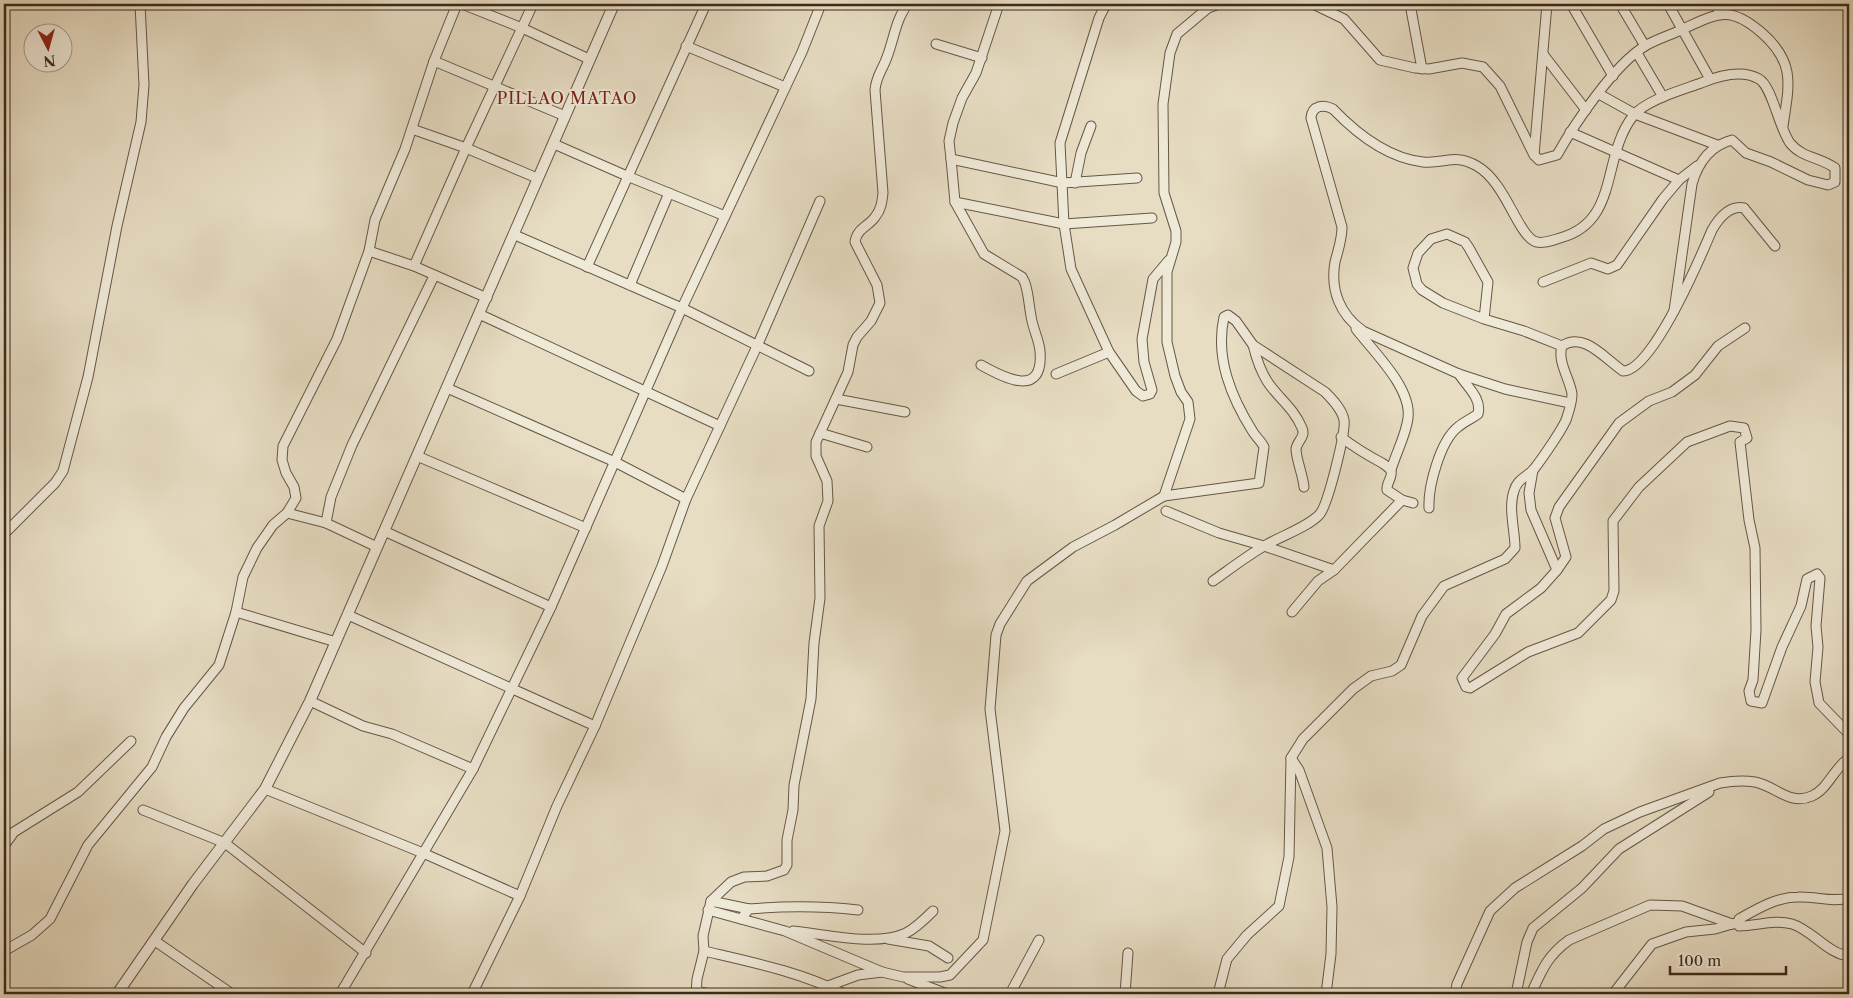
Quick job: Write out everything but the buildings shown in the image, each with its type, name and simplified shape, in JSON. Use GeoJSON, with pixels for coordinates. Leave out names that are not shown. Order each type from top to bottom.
{"type":"FeatureCollection","features":[{"type":"Feature","properties":{"kind":"street"},"geometry":{"type":"LineString","coordinates":[[4,534],[55,483],[63,471],[88,376],[117,226],[141,122],[144,86],[140,4]]}},
{"type":"Feature","properties":{"kind":"street"},"geometry":{"type":"LineString","coordinates":[[4,950],[32,935],[50,919],[88,845],[152,767],[166,737],[184,708],[219,665],[236,612],[243,577],[257,548],[273,525],[293,505],[296,494],[282,460],[283,446],[337,339],[369,251],[375,220],[412,129],[434,61],[457,4]]}},
{"type":"Feature","properties":{"kind":"street"},"geometry":{"type":"LineString","coordinates":[[462,4],[522,28],[589,59]]}},
{"type":"Feature","properties":{"kind":"street"},"geometry":{"type":"LineString","coordinates":[[414,266],[494,85],[533,4]]}},
{"type":"Feature","properties":{"kind":"street"},"geometry":{"type":"LineString","coordinates":[[117,994],[155,941],[192,884],[265,789],[310,701],[515,235],[537,178],[554,144],[614,4]]}},
{"type":"Feature","properties":{"kind":"street"},"geometry":{"type":"LineString","coordinates":[[587,267],[706,4]]}},
{"type":"Feature","properties":{"kind":"street"},"geometry":{"type":"LineString","coordinates":[[340,994],[366,953],[473,769],[552,607],[682,308],[785,88],[821,4]]}},
{"type":"Feature","properties":{"kind":"street"},"geometry":{"type":"LineString","coordinates":[[710,994],[697,993],[697,979],[704,951],[703,936],[710,906],[731,882],[744,877],[774,875],[784,870],[787,865],[787,840],[793,810],[794,785],[811,699],[814,643],[820,598],[820,526],[828,501],[827,481],[815,449],[820,433],[848,372],[857,337],[872,322],[880,303],[877,285],[855,242],[859,231],[874,219],[882,204],[883,193],[876,78],[887,58],[899,20],[908,4]]}},
{"type":"Feature","properties":{"kind":"street"},"geometry":{"type":"LineString","coordinates":[[981,365],[1008,380],[1027,380],[1035,376],[1040,365],[1040,349],[1025,283],[1022,277],[984,254],[955,202],[950,159],[949,141],[953,122],[962,98],[982,58],[1000,4]]}},
{"type":"Feature","properties":{"kind":"street"},"geometry":{"type":"LineString","coordinates":[[1106,4],[1099,18],[1060,143],[1064,224],[1071,269],[1109,352],[1139,394],[1146,396],[1151,393],[1144,362],[1142,339],[1153,279],[1169,260]]}},
{"type":"Feature","properties":{"kind":"street"},"geometry":{"type":"LineString","coordinates":[[1164,496],[1190,419],[1188,402],[1175,376],[1167,342],[1165,318],[1169,260],[1176,242],[1176,231],[1164,193],[1162,119],[1170,53],[1177,34],[1208,8],[1219,4]]}},
{"type":"Feature","properties":{"kind":"street"},"geometry":{"type":"LineString","coordinates":[[1313,4],[1344,19],[1380,60],[1422,68],[1462,63],[1484,67],[1500,86],[1534,155],[1539,160],[1557,155],[1570,132],[1613,76],[1645,46],[1720,14],[1729,14],[1742,18],[1771,41],[1783,55],[1787,70],[1788,97],[1783,126]]}},
{"type":"Feature","properties":{"kind":"street"},"geometry":{"type":"LineString","coordinates":[[1410,4],[1422,68]]}},
{"type":"Feature","properties":{"kind":"street"},"geometry":{"type":"LineString","coordinates":[[1534,155],[1547,4]]}},
{"type":"Feature","properties":{"kind":"street"},"geometry":{"type":"LineString","coordinates":[[1546,17],[1554,4]]}},
{"type":"Feature","properties":{"kind":"street"},"geometry":{"type":"LineString","coordinates":[[1571,4],[1613,76]]}},
{"type":"Feature","properties":{"kind":"street"},"geometry":{"type":"LineString","coordinates":[[1620,4],[1645,46]]}},
{"type":"Feature","properties":{"kind":"street"},"geometry":{"type":"LineString","coordinates":[[1668,4],[1710,79]]}},
{"type":"Feature","properties":{"kind":"street"},"geometry":{"type":"LineString","coordinates":[[1716,4],[1720,14]]}},
{"type":"Feature","properties":{"kind":"street"},"geometry":{"type":"LineString","coordinates":[[936,44],[982,58]]}},
{"type":"Feature","properties":{"kind":"street"},"geometry":{"type":"LineString","coordinates":[[686,46],[785,88]]}},
{"type":"Feature","properties":{"kind":"street"},"geometry":{"type":"LineString","coordinates":[[1637,53],[1663,97]]}},
{"type":"Feature","properties":{"kind":"street"},"geometry":{"type":"LineString","coordinates":[[1543,54],[1586,110]]}},
{"type":"Feature","properties":{"kind":"street"},"geometry":{"type":"LineString","coordinates":[[434,61],[565,116]]}},
{"type":"Feature","properties":{"kind":"street"},"geometry":{"type":"LineString","coordinates":[[1413,503],[1402,500],[1387,490],[1390,470],[1407,423],[1407,401],[1383,358],[1339,305],[1336,293],[1334,278],[1342,238],[1342,227],[1311,118],[1311,112],[1315,108],[1327,106],[1364,138],[1410,160],[1424,162],[1459,158],[1480,167],[1503,192],[1527,233],[1534,241],[1542,242],[1580,232],[1594,218],[1607,188],[1614,153],[1635,114],[1663,97],[1710,79],[1736,74],[1750,75],[1761,80],[1768,88],[1789,142],[1802,155],[1829,164],[1835,168],[1835,182],[1828,185],[1808,180],[1771,162],[1746,153],[1732,140],[1717,146],[1698,166],[1679,180],[1617,265],[1608,269],[1598,264],[1585,264],[1543,282]]}},
{"type":"Feature","properties":{"kind":"street"},"geometry":{"type":"LineString","coordinates":[[1599,94],[1635,114],[1717,146]]}},
{"type":"Feature","properties":{"kind":"street"},"geometry":{"type":"LineString","coordinates":[[1075,183],[1081,153],[1091,126]]}},
{"type":"Feature","properties":{"kind":"street"},"geometry":{"type":"LineString","coordinates":[[412,129],[466,148],[537,178]]}},
{"type":"Feature","properties":{"kind":"street"},"geometry":{"type":"LineString","coordinates":[[1570,132],[1679,180]]}},
{"type":"Feature","properties":{"kind":"street"},"geometry":{"type":"LineString","coordinates":[[554,144],[725,216]]}},
{"type":"Feature","properties":{"kind":"street"},"geometry":{"type":"LineString","coordinates":[[950,159],[1063,183],[1137,178]]}},
{"type":"Feature","properties":{"kind":"street"},"geometry":{"type":"LineString","coordinates":[[1674,311],[1688,204],[1698,166]]}},
{"type":"Feature","properties":{"kind":"street"},"geometry":{"type":"LineString","coordinates":[[630,285],[669,193]]}},
{"type":"Feature","properties":{"kind":"street"},"geometry":{"type":"LineString","coordinates":[[472,994],[520,896],[557,806],[595,726],[662,566],[686,499],[758,344],[820,201]]}},
{"type":"Feature","properties":{"kind":"street"},"geometry":{"type":"LineString","coordinates":[[955,202],[1064,224],[1152,218]]}},
{"type":"Feature","properties":{"kind":"street"},"geometry":{"type":"LineString","coordinates":[[1484,319],[1488,282],[1465,242],[1447,234],[1432,239],[1425,244],[1413,268],[1417,284],[1429,295],[1443,303],[1484,319],[1524,331],[1562,346],[1575,341],[1586,343],[1616,366],[1628,371],[1637,366],[1674,311],[1712,230],[1720,218],[1729,210],[1737,207],[1744,208],[1775,246]]}},
{"type":"Feature","properties":{"kind":"street"},"geometry":{"type":"LineString","coordinates":[[515,235],[682,308],[758,344],[809,371]]}},
{"type":"Feature","properties":{"kind":"street"},"geometry":{"type":"LineString","coordinates":[[369,251],[414,266],[487,298]]}},
{"type":"Feature","properties":{"kind":"street"},"geometry":{"type":"LineString","coordinates":[[326,523],[332,497],[352,445],[434,276]]}},
{"type":"Feature","properties":{"kind":"street"},"geometry":{"type":"LineString","coordinates":[[479,314],[720,426]]}},
{"type":"Feature","properties":{"kind":"street"},"geometry":{"type":"LineString","coordinates":[[903,978],[950,975],[983,940],[995,870],[1005,831],[990,709],[995,642],[1000,624],[1027,581],[1049,562],[1164,496],[1258,483],[1264,447],[1253,432],[1228,384],[1221,347],[1224,317],[1228,315],[1232,316],[1253,345],[1268,382],[1284,399],[1302,429],[1302,437],[1297,444],[1296,452],[1302,471],[1304,487]]}},
{"type":"Feature","properties":{"kind":"street"},"geometry":{"type":"LineString","coordinates":[[1352,323],[1363,331],[1459,374],[1505,389],[1570,403]]}},
{"type":"Feature","properties":{"kind":"street"},"geometry":{"type":"LineString","coordinates":[[1745,328],[1718,346],[1695,375],[1672,392],[1649,401],[1619,423],[1559,507],[1555,518],[1566,557],[1558,570],[1541,588],[1506,614],[1495,634],[1462,678],[1466,687],[1470,688],[1528,652],[1578,633],[1611,600],[1614,591],[1614,521],[1639,487],[1687,442],[1730,426],[1744,428],[1747,438],[1740,442],[1749,520],[1755,548],[1756,630],[1750,692],[1751,701],[1762,702],[1782,647],[1801,606],[1807,579],[1817,574],[1820,578],[1816,626],[1818,647],[1815,682],[1819,703],[1849,734]]}},
{"type":"Feature","properties":{"kind":"street"},"geometry":{"type":"LineString","coordinates":[[1213,581],[1264,546],[1320,514],[1326,505],[1341,437],[1344,418],[1329,396],[1282,362],[1253,345]]}},
{"type":"Feature","properties":{"kind":"street"},"geometry":{"type":"LineString","coordinates":[[1218,994],[1227,959],[1247,935],[1279,906],[1289,857],[1291,758],[1303,739],[1353,688],[1370,676],[1392,671],[1401,665],[1422,616],[1444,586],[1505,559],[1514,548],[1512,501],[1514,490],[1519,481],[1533,470],[1567,418],[1572,394],[1560,355],[1562,346]]}},
{"type":"Feature","properties":{"kind":"street"},"geometry":{"type":"LineString","coordinates":[[1056,374],[1109,352]]}},
{"type":"Feature","properties":{"kind":"street"},"geometry":{"type":"LineString","coordinates":[[1429,508],[1428,496],[1443,449],[1457,428],[1478,414],[1479,410],[1474,395],[1459,374]]}},
{"type":"Feature","properties":{"kind":"street"},"geometry":{"type":"LineString","coordinates":[[447,388],[615,462],[686,499]]}},
{"type":"Feature","properties":{"kind":"street"},"geometry":{"type":"LineString","coordinates":[[836,399],[905,412]]}},
{"type":"Feature","properties":{"kind":"street"},"geometry":{"type":"LineString","coordinates":[[820,433],[867,448]]}},
{"type":"Feature","properties":{"kind":"street"},"geometry":{"type":"LineString","coordinates":[[1341,437],[1360,451],[1387,465],[1390,470]]}},
{"type":"Feature","properties":{"kind":"street"},"geometry":{"type":"LineString","coordinates":[[417,456],[586,528]]}},
{"type":"Feature","properties":{"kind":"street"},"geometry":{"type":"LineString","coordinates":[[1533,470],[1529,493],[1531,510],[1558,570]]}},
{"type":"Feature","properties":{"kind":"street"},"geometry":{"type":"LineString","coordinates":[[1292,612],[1318,581],[1334,570],[1402,500]]}},
{"type":"Feature","properties":{"kind":"street"},"geometry":{"type":"LineString","coordinates":[[288,512],[326,523],[377,547]]}},
{"type":"Feature","properties":{"kind":"street"},"geometry":{"type":"LineString","coordinates":[[1166,512],[1219,533],[1334,570]]}},
{"type":"Feature","properties":{"kind":"street"},"geometry":{"type":"LineString","coordinates":[[384,531],[552,607]]}},
{"type":"Feature","properties":{"kind":"street"},"geometry":{"type":"LineString","coordinates":[[236,612],[336,642]]}},
{"type":"Feature","properties":{"kind":"street"},"geometry":{"type":"LineString","coordinates":[[348,615],[595,726]]}},
{"type":"Feature","properties":{"kind":"street"},"geometry":{"type":"LineString","coordinates":[[310,701],[363,726],[392,734],[473,769]]}},
{"type":"Feature","properties":{"kind":"street"},"geometry":{"type":"LineString","coordinates":[[4,846],[22,827],[78,792],[131,741]]}},
{"type":"Feature","properties":{"kind":"street"},"geometry":{"type":"LineString","coordinates":[[1291,758],[1299,770],[1327,848],[1332,907],[1331,954],[1326,994]]}},
{"type":"Feature","properties":{"kind":"street"},"geometry":{"type":"LineString","coordinates":[[1455,994],[1483,922],[1490,911],[1515,888],[1582,846],[1604,829],[1640,812],[1726,782],[1755,782],[1766,786],[1784,797],[1811,797],[1820,792],[1836,769],[1849,758]]}},
{"type":"Feature","properties":{"kind":"street"},"geometry":{"type":"LineString","coordinates":[[1516,994],[1527,942],[1533,928],[1582,888],[1619,850],[1726,782]]}},
{"type":"Feature","properties":{"kind":"street"},"geometry":{"type":"LineString","coordinates":[[265,789],[423,853],[520,896]]}},
{"type":"Feature","properties":{"kind":"street"},"geometry":{"type":"LineString","coordinates":[[143,810],[225,842],[366,953]]}},
{"type":"Feature","properties":{"kind":"street"},"geometry":{"type":"LineString","coordinates":[[1613,994],[1652,944],[1686,932],[1715,929],[1735,923],[1770,903],[1785,898],[1798,897],[1836,901],[1849,898]]}},
{"type":"Feature","properties":{"kind":"street"},"geometry":{"type":"LineString","coordinates":[[1531,994],[1547,959],[1558,948],[1569,940],[1650,905],[1682,906],[1735,923],[1738,926],[1773,922],[1792,924],[1835,950],[1849,956]]}},
{"type":"Feature","properties":{"kind":"street"},"geometry":{"type":"LineString","coordinates":[[710,906],[749,909],[824,906],[858,910]]}},
{"type":"Feature","properties":{"kind":"street"},"geometry":{"type":"LineString","coordinates":[[710,906],[740,919],[786,931],[850,938],[885,938],[929,946],[948,958]]}},
{"type":"Feature","properties":{"kind":"street"},"geometry":{"type":"LineString","coordinates":[[740,919],[749,909]]}},
{"type":"Feature","properties":{"kind":"street"},"geometry":{"type":"LineString","coordinates":[[885,938],[905,933],[933,911]]}},
{"type":"Feature","properties":{"kind":"street"},"geometry":{"type":"LineString","coordinates":[[786,931],[882,972],[947,994]]}},
{"type":"Feature","properties":{"kind":"street"},"geometry":{"type":"LineString","coordinates":[[1010,994],[1039,940]]}},
{"type":"Feature","properties":{"kind":"street"},"geometry":{"type":"LineString","coordinates":[[155,941],[232,994]]}},
{"type":"Feature","properties":{"kind":"street"},"geometry":{"type":"LineString","coordinates":[[704,951],[762,965],[828,986],[844,994]]}},
{"type":"Feature","properties":{"kind":"street"},"geometry":{"type":"LineString","coordinates":[[1125,994],[1128,953]]}},
{"type":"Feature","properties":{"kind":"street"},"geometry":{"type":"LineString","coordinates":[[818,994],[828,986],[858,976],[882,972]]}},
{"type":"Feature","properties":{"kind":"district","name":"PILLAO MATAO"},"geometry":{"type":"Point","coordinates":[567,98]}}]}
